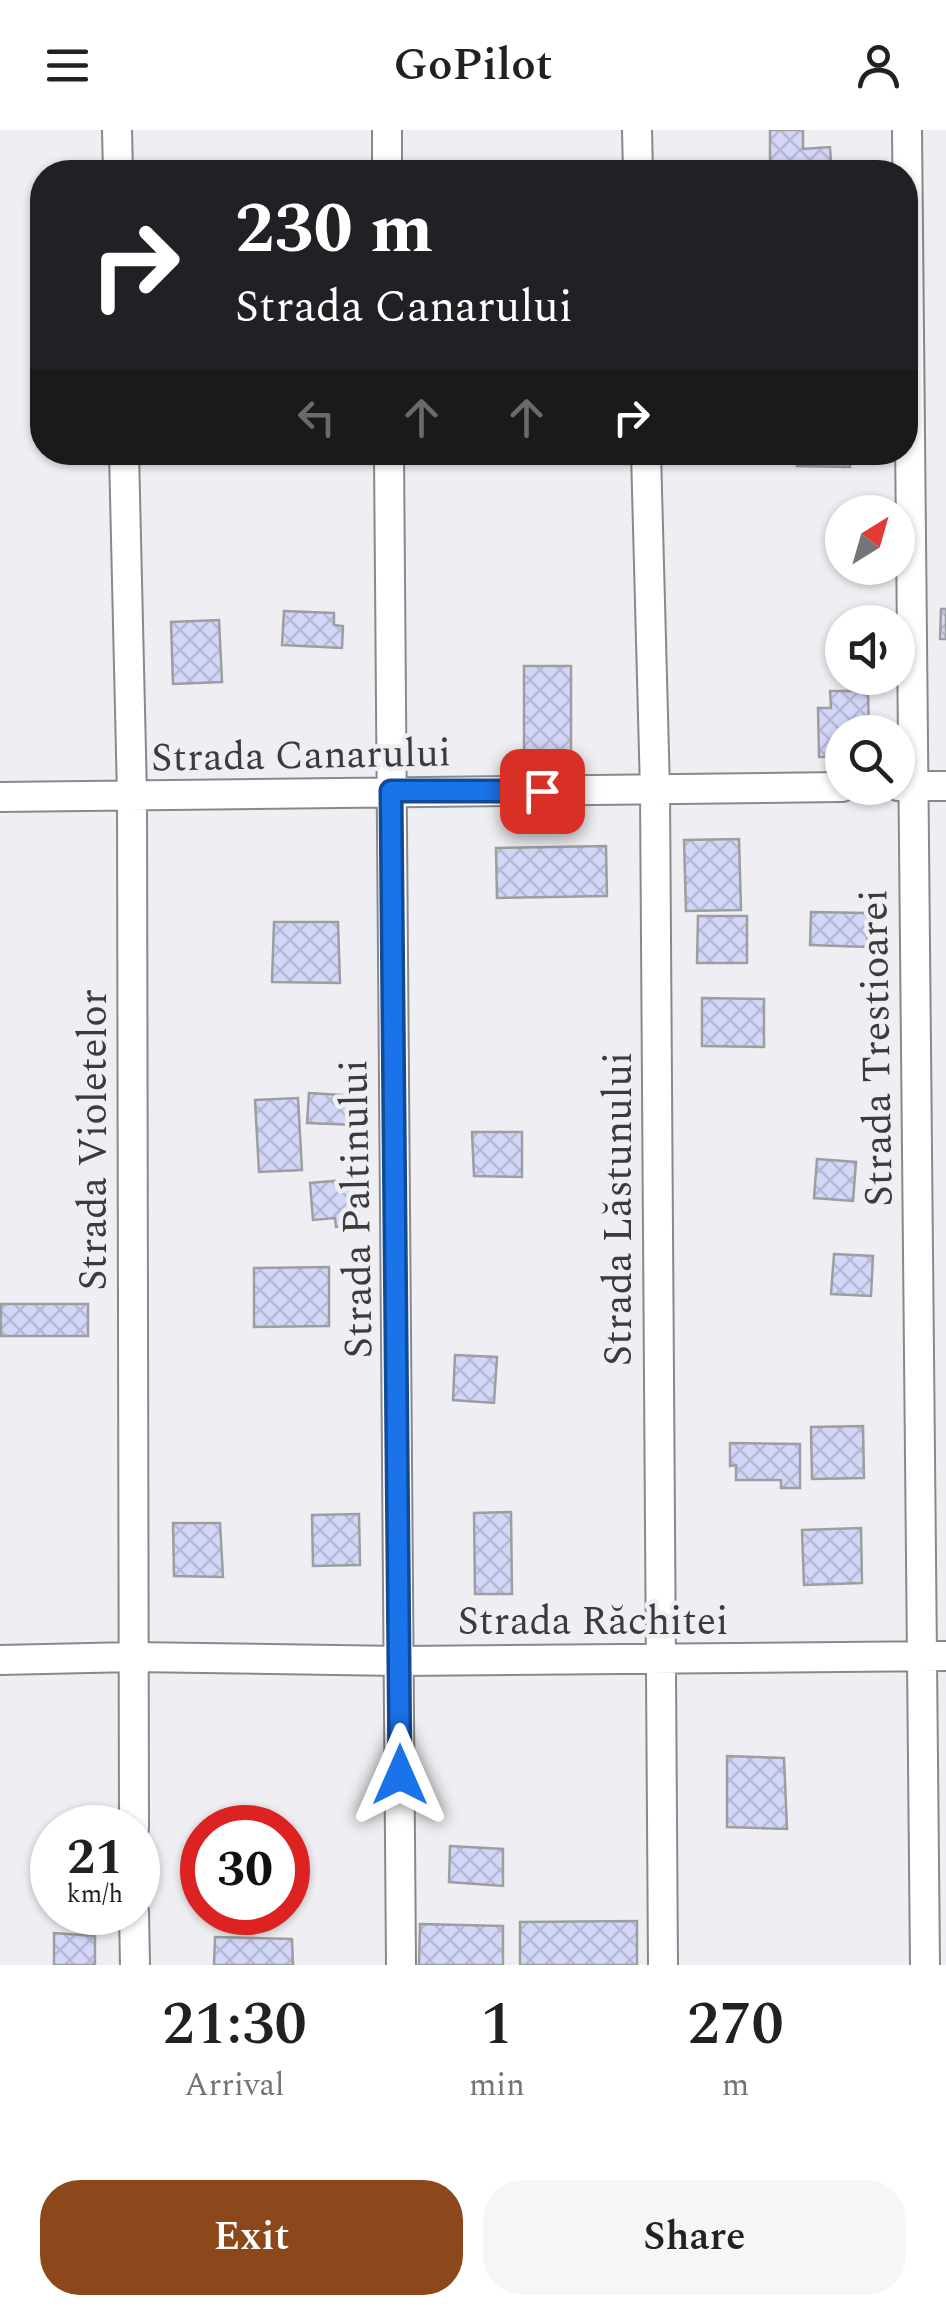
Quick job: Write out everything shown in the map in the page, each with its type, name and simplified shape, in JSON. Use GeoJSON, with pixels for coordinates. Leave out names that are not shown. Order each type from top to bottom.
{"type":"FeatureCollection","features":[{"type":"Feature","properties":{"kind":"street"},"geometry":{"type":"LineString","coordinates":[[117,130],[118,160]]}},
{"type":"Feature","properties":{"kind":"street"},"geometry":{"type":"LineString","coordinates":[[387,130],[388,160]]}},
{"type":"Feature","properties":{"kind":"street"},"geometry":{"type":"LineString","coordinates":[[637,130],[638,160]]}},
{"type":"Feature","properties":{"kind":"street","name":"Strada Trestioarei"},"geometry":{"type":"LineString","coordinates":[[907,130],[907,160]]}},
{"type":"Feature","properties":{"kind":"street","name":"Strada Violetelor"},"geometry":{"type":"LineString","coordinates":[[124,465],[132,796],[134,1805]]}},
{"type":"Feature","properties":{"kind":"street","name":"Strada Paltinului"},"geometry":{"type":"LineString","coordinates":[[389,465],[401,1965]]}},
{"type":"Feature","properties":{"kind":"street","name":"Strada Lăstunului"},"geometry":{"type":"LineString","coordinates":[[646,465],[654,791],[663,1965]]}},
{"type":"Feature","properties":{"kind":"street","name":"Strada Trestioarei"},"geometry":{"type":"LineString","coordinates":[[904,715],[905,465]]}},
{"type":"Feature","properties":{"kind":"street"},"geometry":{"type":"LineString","coordinates":[[915,786],[946,786]]}},
{"type":"Feature","properties":{"kind":"street","name":"Strada Canarului"},"geometry":{"type":"LineString","coordinates":[[0,798],[825,788]]}},
{"type":"Feature","properties":{"kind":"street","name":"Strada Trestioarei"},"geometry":{"type":"LineString","coordinates":[[905,805],[934,1656],[924,1965]]}},
{"type":"Feature","properties":{"kind":"street","name":"Strada Răchitei"},"geometry":{"type":"LineString","coordinates":[[0,1660],[934,1656]]}},
{"type":"Feature","properties":{"kind":"street"},"geometry":{"type":"LineString","coordinates":[[134,1935],[134,1965]]}},
{"type":"Feature","properties":{"kind":"building"},"geometry":{"type":"Polygon","coordinates":[[[770,130],[803,130],[803,149],[830,147],[831,160],[770,160],[770,130]]]}},
{"type":"Feature","properties":{"kind":"building"},"geometry":{"type":"Polygon","coordinates":[[[850,465],[850,467],[797,466],[850,465]]]}},
{"type":"Feature","properties":{"kind":"building"},"geometry":{"type":"Polygon","coordinates":[[[941,609],[946,609],[946,639],[940,639],[941,609]]]}},
{"type":"Feature","properties":{"kind":"building"},"geometry":{"type":"Polygon","coordinates":[[[284,611],[334,613],[334,625],[343,626],[342,648],[282,645],[284,611]]]}},
{"type":"Feature","properties":{"kind":"building"},"geometry":{"type":"Polygon","coordinates":[[[219,620],[222,682],[173,684],[171,622],[219,620]]]}},
{"type":"Feature","properties":{"kind":"building"},"geometry":{"type":"Polygon","coordinates":[[[524,666],[571,666],[571,767],[524,767],[524,666]]]}},
{"type":"Feature","properties":{"kind":"building"},"geometry":{"type":"Polygon","coordinates":[[[830,695],[868,695],[869,715],[825,715],[825,757],[819,757],[818,708],[831,708],[830,695]]]}},
{"type":"Feature","properties":{"kind":"building"},"geometry":{"type":"Polygon","coordinates":[[[739,839],[741,910],[686,911],[684,840],[739,839]]]}},
{"type":"Feature","properties":{"kind":"building"},"geometry":{"type":"Polygon","coordinates":[[[606,846],[607,896],[497,898],[496,848],[606,846]]]}},
{"type":"Feature","properties":{"kind":"building"},"geometry":{"type":"Polygon","coordinates":[[[811,912],[868,913],[867,947],[810,945],[811,912]]]}},
{"type":"Feature","properties":{"kind":"building"},"geometry":{"type":"Polygon","coordinates":[[[698,916],[747,916],[747,963],[697,963],[698,916]]]}},
{"type":"Feature","properties":{"kind":"building"},"geometry":{"type":"Polygon","coordinates":[[[274,922],[338,922],[340,983],[272,982],[274,922]]]}},
{"type":"Feature","properties":{"kind":"building"},"geometry":{"type":"Polygon","coordinates":[[[702,998],[764,999],[764,1047],[702,1046],[702,998]]]}},
{"type":"Feature","properties":{"kind":"building"},"geometry":{"type":"Polygon","coordinates":[[[309,1093],[358,1096],[357,1125],[307,1123],[309,1093]]]}},
{"type":"Feature","properties":{"kind":"building"},"geometry":{"type":"Polygon","coordinates":[[[298,1098],[302,1170],[259,1172],[255,1100],[298,1098]]]}},
{"type":"Feature","properties":{"kind":"building"},"geometry":{"type":"Polygon","coordinates":[[[472,1132],[522,1132],[522,1177],[474,1176],[472,1132]]]}},
{"type":"Feature","properties":{"kind":"building"},"geometry":{"type":"Polygon","coordinates":[[[817,1159],[856,1162],[853,1201],[814,1198],[817,1159]]]}},
{"type":"Feature","properties":{"kind":"building"},"geometry":{"type":"Polygon","coordinates":[[[355,1179],[359,1225],[336,1227],[335,1218],[313,1220],[310,1183],[355,1179]]]}},
{"type":"Feature","properties":{"kind":"building"},"geometry":{"type":"Polygon","coordinates":[[[834,1254],[873,1256],[871,1296],[831,1294],[834,1254]]]}},
{"type":"Feature","properties":{"kind":"building"},"geometry":{"type":"Polygon","coordinates":[[[329,1267],[329,1326],[254,1327],[254,1268],[329,1267]]]}},
{"type":"Feature","properties":{"kind":"building"},"geometry":{"type":"Polygon","coordinates":[[[1,1304],[88,1304],[88,1336],[1,1336],[1,1304]]]}},
{"type":"Feature","properties":{"kind":"building"},"geometry":{"type":"Polygon","coordinates":[[[455,1355],[497,1357],[494,1403],[453,1400],[455,1355]]]}},
{"type":"Feature","properties":{"kind":"building"},"geometry":{"type":"Polygon","coordinates":[[[863,1426],[864,1478],[812,1479],[811,1427],[863,1426]]]}},
{"type":"Feature","properties":{"kind":"building"},"geometry":{"type":"Polygon","coordinates":[[[730,1443],[800,1444],[800,1488],[781,1488],[781,1480],[736,1480],[736,1465],[730,1466],[730,1443]]]}},
{"type":"Feature","properties":{"kind":"building"},"geometry":{"type":"Polygon","coordinates":[[[511,1512],[512,1594],[475,1594],[474,1513],[511,1512]]]}},
{"type":"Feature","properties":{"kind":"building"},"geometry":{"type":"Polygon","coordinates":[[[359,1514],[360,1565],[313,1566],[312,1515],[359,1514]]]}},
{"type":"Feature","properties":{"kind":"building"},"geometry":{"type":"Polygon","coordinates":[[[173,1523],[220,1523],[223,1577],[174,1576],[173,1523]]]}},
{"type":"Feature","properties":{"kind":"building"},"geometry":{"type":"Polygon","coordinates":[[[861,1528],[862,1583],[804,1585],[802,1530],[861,1528]]]}},
{"type":"Feature","properties":{"kind":"building"},"geometry":{"type":"Polygon","coordinates":[[[727,1756],[784,1758],[787,1829],[727,1827],[727,1756]]]}},
{"type":"Feature","properties":{"kind":"building"},"geometry":{"type":"Polygon","coordinates":[[[450,1846],[503,1849],[503,1886],[449,1882],[450,1846]]]}},
{"type":"Feature","properties":{"kind":"building"},"geometry":{"type":"Polygon","coordinates":[[[637,1921],[637,1965],[520,1965],[520,1922],[637,1921]]]}},
{"type":"Feature","properties":{"kind":"building"},"geometry":{"type":"Polygon","coordinates":[[[420,1924],[503,1926],[503,1965],[419,1965],[420,1924]]]}},
{"type":"Feature","properties":{"kind":"building"},"geometry":{"type":"Polygon","coordinates":[[[54,1935],[95,1936],[95,1965],[54,1965],[54,1935]]]}},
{"type":"Feature","properties":{"kind":"building"},"geometry":{"type":"Polygon","coordinates":[[[215,1937],[292,1939],[293,1965],[214,1965],[215,1937]]]}},
{"type":"Feature","properties":{"kind":"route"},"geometry":{"type":"LineString","coordinates":[[400,1775],[391,791],[542,791]]}}]}
